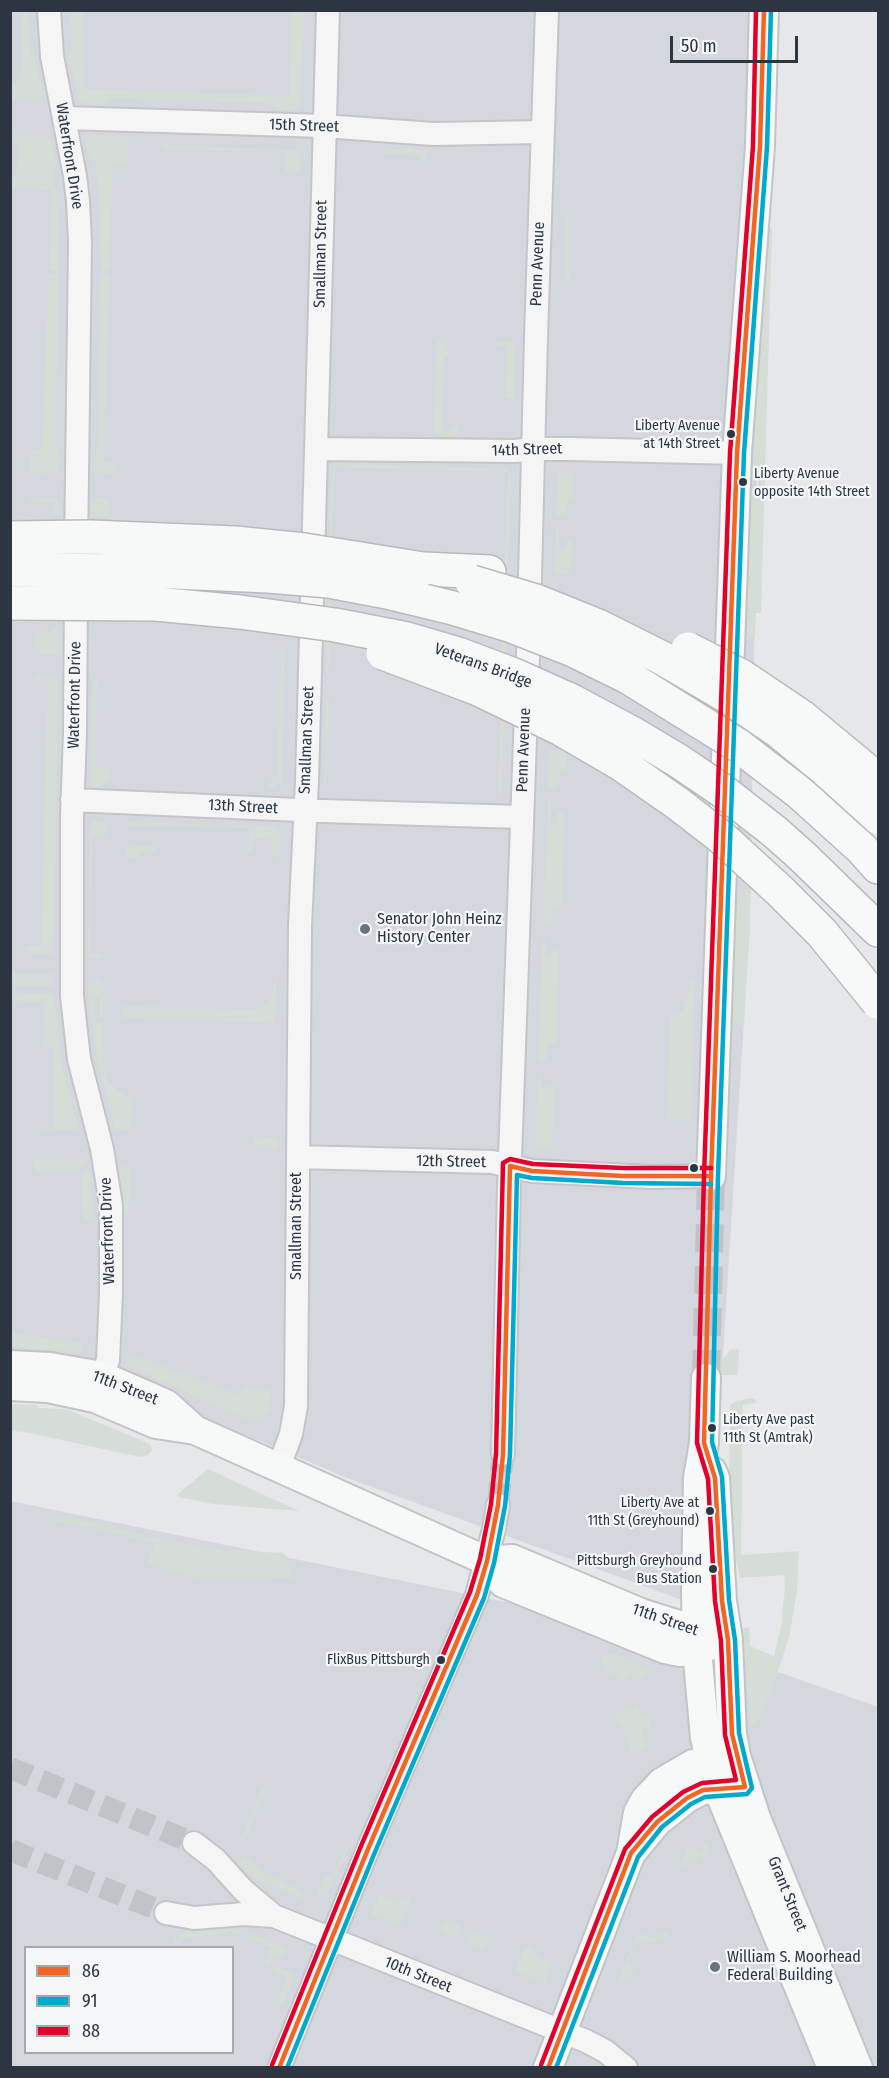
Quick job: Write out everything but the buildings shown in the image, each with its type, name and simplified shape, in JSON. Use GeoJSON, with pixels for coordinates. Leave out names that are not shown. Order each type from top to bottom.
{"type":"FeatureCollection","features":[{"type":"Feature","properties":{"kind":"highway"},"geometry":{"type":"LineString","coordinates":[[10,538],[91,537],[235,543],[304,550],[423,569],[489,572],[532,586],[679,644],[741,676],[802,717],[879,780]]}},
{"type":"Feature","properties":{"kind":"highway"},"geometry":{"type":"LineString","coordinates":[[423,569],[536,601],[598,626],[664,659],[728,696],[777,730],[879,818]]}},
{"type":"Feature","properties":{"kind":"highway"},"geometry":{"type":"LineString","coordinates":[[10,570],[175,572],[268,576],[329,582],[387,592],[509,625],[573,650],[628,677],[739,746],[800,793],[879,867]]}},
{"type":"Feature","properties":{"kind":"highway","name":"Veterans Bridge"},"geometry":{"type":"LineString","coordinates":[[10,603],[156,604],[240,612],[335,625],[407,639],[458,654],[514,675],[572,701],[639,738],[720,789],[775,832],[879,930]]}},
{"type":"Feature","properties":{"kind":"highway"},"geometry":{"type":"LineString","coordinates":[[240,612],[304,628],[389,655],[476,688],[561,729],[621,764],[721,837],[772,884],[822,933],[879,1002]]}},
{"type":"Feature","properties":{"kind":"main road"},"geometry":{"type":"LineString","coordinates":[[711,1176],[737,453],[760,146],[764,10]]}},
{"type":"Feature","properties":{"kind":"main road","name":"11th Street"},"geometry":{"type":"LineString","coordinates":[[10,1365],[50,1367],[102,1376],[165,1404],[195,1430]]}},
{"type":"Feature","properties":{"kind":"main road"},"geometry":{"type":"LineString","coordinates":[[631,1852],[657,1822],[675,1807],[703,1790],[732,1788],[724,1758],[702,1717],[697,1641],[697,1487],[704,1443],[706,1378]]}},
{"type":"Feature","properties":{"kind":"main road","name":"11th Street"},"geometry":{"type":"LineString","coordinates":[[10,1386],[48,1388],[95,1398],[156,1424],[195,1430],[486,1561],[503,1583],[665,1649],[681,1652],[697,1641],[728,1640]]}},
{"type":"Feature","properties":{"kind":"main road"},"geometry":{"type":"LineString","coordinates":[[704,1443],[715,1478],[722,1601],[728,1640],[732,1734],[724,1758]]}},
{"type":"Feature","properties":{"kind":"main road"},"geometry":{"type":"LineString","coordinates":[[548,2067],[631,1852],[638,1813],[645,1800],[662,1782],[674,1774],[693,1764],[724,1758]]}},
{"type":"Feature","properties":{"kind":"main road","name":"Grant Street"},"geometry":{"type":"LineString","coordinates":[[732,1788],[832,2067]]}},
{"type":"Feature","properties":{"kind":"main road","name":"Grant Street"},"geometry":{"type":"LineString","coordinates":[[732,1788],[756,1818],[858,2067]]}},
{"type":"Feature","properties":{"kind":"street","name":"Waterfront Drive"},"geometry":{"type":"LineString","coordinates":[[49,10],[52,56],[75,176],[80,242],[76,656],[72,800],[72,996],[79,1059],[102,1149],[111,1205],[108,1360],[102,1376]]}},
{"type":"Feature","properties":{"kind":"street","name":"Smallman Street"},"geometry":{"type":"LineString","coordinates":[[279,1467],[293,1427],[296,1406],[300,926],[328,10]]}},
{"type":"Feature","properties":{"kind":"street","name":"Penn Avenue"},"geometry":{"type":"LineString","coordinates":[[503,1454],[547,10]]}},
{"type":"Feature","properties":{"kind":"street","name":"15th Street"},"geometry":{"type":"LineString","coordinates":[[65,118],[324,126],[433,134],[542,132]]}},
{"type":"Feature","properties":{"kind":"street","name":"14th Street"},"geometry":{"type":"LineString","coordinates":[[316,449],[515,451],[533,449],[737,453]]}},
{"type":"Feature","properties":{"kind":"street","name":"13th Street"},"geometry":{"type":"LineString","coordinates":[[72,800],[521,817]]}},
{"type":"Feature","properties":{"kind":"street","name":"12th Street"},"geometry":{"type":"LineString","coordinates":[[298,1157],[492,1162],[532,1170],[623,1176],[711,1176]]}},
{"type":"Feature","properties":{"kind":"street"},"geometry":{"type":"LineString","coordinates":[[279,2067],[477,1595],[498,1504]]}},
{"type":"Feature","properties":{"kind":"street","name":"10th Street"},"geometry":{"type":"LineString","coordinates":[[194,1843],[216,1860],[244,1891],[274,1916],[562,2031],[605,2051],[626,2067]]}},
{"type":"Feature","properties":{"kind":"street","name":"10th Street"},"geometry":{"type":"LineString","coordinates":[[166,1913],[194,1918],[243,1914],[274,1916]]}},
{"type":"Feature","properties":{"kind":"shaded area"},"geometry":{"type":"Polygon","coordinates":[[[11,11],[772,11],[761,217],[750,924],[707,1609],[342,1476],[263,1442],[11,1352],[11,11]]]}},
{"type":"Feature","properties":{"kind":"shaded area"},"geometry":{"type":"Polygon","coordinates":[[[23,11],[28,11],[30,50],[35,59],[43,93],[37,100],[11,99],[11,86],[22,74],[23,11]]]}},
{"type":"Feature","properties":{"kind":"shaded area"},"geometry":{"type":"Polygon","coordinates":[[[70,11],[83,11],[84,89],[289,98],[291,11],[305,11],[300,107],[298,110],[280,110],[269,103],[116,98],[104,104],[82,103],[77,97],[69,57],[73,44],[70,11]]]}},
{"type":"Feature","properties":{"kind":"shaded area"},"geometry":{"type":"Polygon","coordinates":[[[11,135],[46,136],[51,139],[57,164],[53,173],[59,225],[58,270],[49,270],[52,190],[11,187],[11,176],[16,176],[19,143],[11,142],[11,135]]]}},
{"type":"Feature","properties":{"kind":"shaded area"},"geometry":{"type":"Polygon","coordinates":[[[91,135],[129,137],[127,164],[113,166],[109,270],[101,270],[99,197],[95,165],[89,158],[86,142],[86,138],[91,135]]]}},
{"type":"Feature","properties":{"kind":"shaded area"},"geometry":{"type":"Polygon","coordinates":[[[162,142],[174,146],[297,150],[301,155],[300,172],[285,171],[285,152],[161,149],[162,142]]]}},
{"type":"Feature","properties":{"kind":"shaded area"},"geometry":{"type":"Polygon","coordinates":[[[384,149],[426,150],[425,162],[420,162],[420,155],[384,154],[384,149]]]}},
{"type":"Feature","properties":{"kind":"shaded area"},"geometry":{"type":"Polygon","coordinates":[[[565,214],[568,214],[569,282],[565,282],[565,214]]]}},
{"type":"Feature","properties":{"kind":"shaded area"},"geometry":{"type":"Polygon","coordinates":[[[768,227],[772,228],[761,613],[756,613],[755,636],[747,636],[751,486],[758,486],[758,478],[754,478],[754,470],[750,470],[768,227]]]}},
{"type":"Feature","properties":{"kind":"shaded area"},"geometry":{"type":"Polygon","coordinates":[[[49,274],[58,274],[56,444],[60,455],[58,471],[33,473],[29,470],[31,451],[42,450],[49,274]]]}},
{"type":"Feature","properties":{"kind":"shaded area"},"geometry":{"type":"Polygon","coordinates":[[[100,274],[110,274],[103,461],[116,463],[117,470],[114,474],[98,473],[93,470],[98,445],[100,274]]]}},
{"type":"Feature","properties":{"kind":"shaded area"},"geometry":{"type":"Polygon","coordinates":[[[437,340],[445,344],[449,350],[448,356],[444,357],[442,428],[446,432],[451,431],[455,422],[458,421],[457,436],[439,436],[433,429],[437,340]]]}},
{"type":"Feature","properties":{"kind":"shaded area"},"geometry":{"type":"Polygon","coordinates":[[[494,342],[515,342],[514,398],[505,398],[507,346],[494,346],[494,342]]]}},
{"type":"Feature","properties":{"kind":"shaded area"},"geometry":{"type":"Polygon","coordinates":[[[338,464],[509,470],[506,472],[335,467],[338,464]]]}},
{"type":"Feature","properties":{"kind":"shaded area"},"geometry":{"type":"Polygon","coordinates":[[[333,470],[335,471],[329,670],[326,673],[330,498],[333,470]]]}},
{"type":"Feature","properties":{"kind":"shaded area"},"geometry":{"type":"Polygon","coordinates":[[[511,472],[501,798],[498,796],[507,493],[508,475],[511,472]]]}},
{"type":"Feature","properties":{"kind":"shaded area"},"geometry":{"type":"Polygon","coordinates":[[[561,472],[574,473],[574,499],[567,499],[567,515],[556,515],[558,477],[561,472]]]}},
{"type":"Feature","properties":{"kind":"shaded area"},"geometry":{"type":"Polygon","coordinates":[[[31,497],[56,499],[60,502],[60,515],[53,515],[53,504],[30,503],[28,500],[31,497]]]}},
{"type":"Feature","properties":{"kind":"shaded area"},"geometry":{"type":"Polygon","coordinates":[[[98,498],[109,499],[109,517],[91,516],[91,502],[98,498]]]}},
{"type":"Feature","properties":{"kind":"shaded area"},"geometry":{"type":"Polygon","coordinates":[[[559,526],[558,550],[566,550],[566,540],[572,541],[571,574],[554,573],[556,527],[559,526]]]}},
{"type":"Feature","properties":{"kind":"shaded area"},"geometry":{"type":"Polygon","coordinates":[[[52,628],[58,628],[58,654],[41,654],[34,645],[34,634],[51,632],[52,628]]]}},
{"type":"Feature","properties":{"kind":"shaded area"},"geometry":{"type":"Polygon","coordinates":[[[281,650],[285,650],[282,781],[274,787],[268,787],[269,778],[278,777],[281,650]]]}},
{"type":"Feature","properties":{"kind":"shaded area"},"geometry":{"type":"Polygon","coordinates":[[[35,675],[58,677],[54,953],[49,954],[31,954],[26,949],[28,946],[41,945],[48,681],[34,679],[35,675]]]}},
{"type":"Feature","properties":{"kind":"shaded area"},"geometry":{"type":"Polygon","coordinates":[[[92,678],[97,679],[95,768],[110,769],[110,779],[101,786],[94,786],[90,780],[92,678]]]}},
{"type":"Feature","properties":{"kind":"shaded area"},"geometry":{"type":"Polygon","coordinates":[[[326,697],[329,698],[327,787],[324,787],[326,697]]]}},
{"type":"Feature","properties":{"kind":"shaded area"},"geometry":{"type":"Polygon","coordinates":[[[549,750],[567,752],[566,772],[560,771],[559,786],[555,788],[548,788],[549,750]]]}},
{"type":"Feature","properties":{"kind":"shaded area"},"geometry":{"type":"Polygon","coordinates":[[[551,799],[550,825],[557,825],[557,813],[564,813],[562,907],[553,906],[552,922],[543,925],[548,800],[551,799]]]}},
{"type":"Feature","properties":{"kind":"shaded area"},"geometry":{"type":"Polygon","coordinates":[[[92,821],[108,822],[106,836],[92,836],[90,952],[104,954],[96,959],[88,956],[92,821]]]}},
{"type":"Feature","properties":{"kind":"shaded area"},"geometry":{"type":"Polygon","coordinates":[[[129,822],[271,826],[281,833],[279,863],[272,855],[272,839],[254,838],[252,853],[248,853],[249,827],[128,826],[129,822]]]}},
{"type":"Feature","properties":{"kind":"shaded area"},"geometry":{"type":"Polygon","coordinates":[[[131,845],[154,846],[156,850],[141,852],[137,858],[130,858],[126,855],[127,848],[131,845]]]}},
{"type":"Feature","properties":{"kind":"shaded area"},"geometry":{"type":"Polygon","coordinates":[[[742,889],[751,890],[744,1027],[734,1021],[731,1016],[737,894],[742,889]]]}},
{"type":"Feature","properties":{"kind":"shaded area"},"geometry":{"type":"Polygon","coordinates":[[[543,938],[545,938],[545,958],[552,957],[553,949],[559,950],[557,1044],[547,1043],[547,1059],[538,1061],[543,938]]]}},
{"type":"Feature","properties":{"kind":"shaded area"},"geometry":{"type":"Polygon","coordinates":[[[11,973],[51,974],[54,986],[11,986],[11,973]]]}},
{"type":"Feature","properties":{"kind":"shaded area"},"geometry":{"type":"Polygon","coordinates":[[[277,975],[275,1023],[122,1018],[122,1006],[258,1010],[270,1000],[277,975]]]}},
{"type":"Feature","properties":{"kind":"shaded area"},"geometry":{"type":"Polygon","coordinates":[[[95,978],[100,979],[104,985],[103,1017],[99,1017],[100,996],[91,996],[88,992],[88,981],[95,978]]]}},
{"type":"Feature","properties":{"kind":"shaded area"},"geometry":{"type":"Polygon","coordinates":[[[695,978],[691,1121],[667,1120],[671,1011],[683,1011],[684,1000],[688,1000],[689,979],[695,978]]]}},
{"type":"Feature","properties":{"kind":"shaded area"},"geometry":{"type":"Polygon","coordinates":[[[11,993],[54,994],[62,1065],[79,1129],[40,1131],[54,1128],[55,1049],[43,1047],[44,1002],[11,1001],[11,993]]]}},
{"type":"Feature","properties":{"kind":"shaded area"},"geometry":{"type":"Polygon","coordinates":[[[88,1001],[95,1001],[95,1023],[103,1023],[103,1067],[107,1079],[117,1090],[132,1099],[131,1129],[115,1131],[99,1067],[88,1001]]]}},
{"type":"Feature","properties":{"kind":"shaded area"},"geometry":{"type":"Polygon","coordinates":[[[538,1074],[541,1075],[541,1089],[555,1086],[552,1147],[535,1147],[538,1074]]]}},
{"type":"Feature","properties":{"kind":"shaded area"},"geometry":{"type":"Polygon","coordinates":[[[256,1137],[278,1138],[278,1148],[254,1147],[256,1137]]]}},
{"type":"Feature","properties":{"kind":"shaded area"},"geometry":{"type":"Polygon","coordinates":[[[37,1159],[88,1162],[77,1172],[37,1171],[33,1167],[33,1162],[37,1159]]]}},
{"type":"Feature","properties":{"kind":"shaded area"},"geometry":{"type":"Polygon","coordinates":[[[122,1166],[131,1168],[128,1214],[124,1213],[120,1174],[122,1166]]]}},
{"type":"Feature","properties":{"kind":"shaded area"},"geometry":{"type":"Polygon","coordinates":[[[89,1167],[95,1220],[84,1220],[82,1217],[81,1175],[89,1167]]]}},
{"type":"Feature","properties":{"kind":"shaded area"},"geometry":{"type":"Polygon","coordinates":[[[11,1333],[82,1343],[81,1353],[11,1346],[11,1333]]]}},
{"type":"Feature","properties":{"kind":"shaded area"},"geometry":{"type":"Polygon","coordinates":[[[731,1349],[739,1350],[738,1375],[722,1375],[722,1361],[731,1349]]]}},
{"type":"Feature","properties":{"kind":"shaded area"},"geometry":{"type":"Polygon","coordinates":[[[127,1353],[239,1395],[245,1385],[271,1391],[269,1411],[262,1419],[255,1421],[245,1419],[130,1367],[127,1353]]]}},
{"type":"Feature","properties":{"kind":"shaded area"},"geometry":{"type":"Polygon","coordinates":[[[752,1398],[756,1403],[743,1405],[741,1555],[799,1551],[797,1592],[789,1637],[772,1690],[756,1725],[750,1722],[743,1628],[749,1627],[750,1646],[774,1656],[781,1627],[785,1588],[784,1575],[740,1578],[735,1555],[729,1505],[730,1405],[736,1401],[752,1398]]]}},
{"type":"Feature","properties":{"kind":"shaded area"},"geometry":{"type":"Polygon","coordinates":[[[11,1404],[66,1409],[150,1444],[152,1450],[148,1455],[140,1457],[11,1431],[11,1404]]]}},
{"type":"Feature","properties":{"kind":"shaded area"},"geometry":{"type":"Polygon","coordinates":[[[208,1469],[299,1511],[213,1504],[179,1497],[178,1494],[208,1469]]]}},
{"type":"Feature","properties":{"kind":"shaded area"},"geometry":{"type":"Polygon","coordinates":[[[10,1501],[678,1637],[878,1707],[878,2067],[11,2067],[10,1501]]]}},
{"type":"Feature","properties":{"kind":"shaded area"},"geometry":{"type":"Polygon","coordinates":[[[58,1516],[223,1550],[283,1553],[287,1557],[293,1578],[203,1581],[147,1563],[155,1543],[52,1520],[58,1516]]]}},
{"type":"Feature","properties":{"kind":"shaded area"},"geometry":{"type":"Polygon","coordinates":[[[611,1653],[648,1668],[650,1674],[635,1682],[632,1676],[620,1682],[615,1672],[608,1676],[600,1657],[611,1653]]]}},
{"type":"Feature","properties":{"kind":"shaded area"},"geometry":{"type":"Polygon","coordinates":[[[637,1704],[642,1715],[646,1713],[651,1724],[640,1729],[648,1746],[633,1753],[621,1724],[618,1725],[614,1716],[637,1704]]]}},
{"type":"Feature","properties":{"kind":"shaded area"},"geometry":{"type":"Polygon","coordinates":[[[262,1788],[266,1790],[245,1840],[241,1838],[262,1788]]]}},
{"type":"Feature","properties":{"kind":"shaded area"},"geometry":{"type":"Polygon","coordinates":[[[704,1843],[710,1846],[704,1859],[699,1857],[697,1862],[693,1860],[691,1864],[687,1862],[684,1867],[680,1865],[688,1847],[701,1852],[704,1843]]]}},
{"type":"Feature","properties":{"kind":"shaded area"},"geometry":{"type":"Polygon","coordinates":[[[346,1847],[349,1848],[327,1895],[316,1897],[326,1875],[332,1877],[346,1847]]]}},
{"type":"Feature","properties":{"kind":"shaded area"},"geometry":{"type":"Polygon","coordinates":[[[241,1856],[254,1863],[258,1869],[301,1890],[304,1900],[247,1874],[241,1865],[241,1856]]]}},
{"type":"Feature","properties":{"kind":"shaded area"},"geometry":{"type":"Polygon","coordinates":[[[380,1894],[398,1902],[403,1896],[411,1900],[401,1925],[372,1914],[380,1894]]]}},
{"type":"Feature","properties":{"kind":"shaded area"},"geometry":{"type":"Polygon","coordinates":[[[447,1920],[460,1926],[461,1931],[457,1937],[441,1932],[440,1924],[447,1920]]]}},
{"type":"Feature","properties":{"kind":"shaded area"},"geometry":{"type":"Polygon","coordinates":[[[230,1927],[242,1930],[239,1935],[232,1932],[184,1938],[180,1946],[172,1946],[175,1939],[183,1933],[230,1927]]]}},
{"type":"Feature","properties":{"kind":"shaded area"},"geometry":{"type":"Polygon","coordinates":[[[474,1931],[488,1937],[490,1941],[485,1948],[482,1949],[468,1943],[468,1935],[474,1931]]]}},
{"type":"Feature","properties":{"kind":"shaded area"},"geometry":{"type":"Polygon","coordinates":[[[666,1931],[668,1935],[646,1944],[638,1941],[629,1961],[637,1976],[616,1985],[638,1933],[651,1937],[666,1931]]]}},
{"type":"Feature","properties":{"kind":"shaded area"},"geometry":{"type":"Polygon","coordinates":[[[248,1933],[288,1948],[287,1952],[280,1957],[273,1957],[269,1965],[263,1967],[271,1947],[246,1938],[248,1933]]]}},
{"type":"Feature","properties":{"kind":"shaded area"},"geometry":{"type":"Polygon","coordinates":[[[526,1946],[534,1949],[538,1957],[553,1963],[544,1983],[515,1971],[526,1946]]]}},
{"type":"Feature","properties":{"kind":"shaded area"},"geometry":{"type":"Polygon","coordinates":[[[276,1967],[295,1975],[283,2004],[277,2001],[287,1977],[271,1970],[276,1967]]]}},
{"type":"Feature","properties":{"kind":"tunnel"},"geometry":{"type":"LineString","coordinates":[[706,1378],[711,1176]]}},
{"type":"Feature","properties":{"kind":"tunnel"},"geometry":{"type":"LineString","coordinates":[[498,1505],[503,1454]]}},
{"type":"Feature","properties":{"kind":"tunnel"},"geometry":{"type":"LineString","coordinates":[[10,1768],[194,1843]]}},
{"type":"Feature","properties":{"kind":"tunnel"},"geometry":{"type":"LineString","coordinates":[[10,1850],[166,1913]]}},
{"type":"Feature","properties":{"kind":"transit line","name":"88"},"geometry":{"type":"LineString","coordinates":[[541,2065],[625,1849],[652,1817],[683,1792],[702,1783],[736,1780],[725,1735],[721,1641],[715,1601],[708,1479],[697,1443],[704,1176],[730,453],[753,146],[756,10]]}},
{"type":"Feature","properties":{"kind":"transit line","name":"86"},"geometry":{"type":"LineString","coordinates":[[548,2068],[631,1853],[657,1822],[687,1798],[703,1790],[745,1787],[732,1734],[728,1640],[722,1601],[715,1478],[704,1443],[711,1176],[737,453],[760,146],[764,10]]}},
{"type":"Feature","properties":{"kind":"transit line","name":"91"},"geometry":{"type":"LineString","coordinates":[[556,2068],[638,1857],[662,1827],[691,1804],[705,1797],[747,1794],[752,1788],[739,1733],[735,1640],[729,1600],[722,1477],[712,1442],[718,1176],[744,453],[767,147],[771,10]]}},
{"type":"Feature","properties":{"kind":"transit line","name":"88"},"geometry":{"type":"LineString","coordinates":[[272,2065],[361,1846],[470,1592],[480,1559],[491,1504],[496,1454],[503,1163],[510,1159],[533,1164],[623,1168],[711,1168]]}},
{"type":"Feature","properties":{"kind":"transit line","name":"86"},"geometry":{"type":"LineString","coordinates":[[279,2068],[368,1849],[477,1595],[487,1561],[498,1505],[503,1454],[510,1166],[532,1171],[623,1176],[711,1176]]}},
{"type":"Feature","properties":{"kind":"transit line","name":"91"},"geometry":{"type":"LineString","coordinates":[[287,2068],[375,1852],[484,1598],[494,1563],[505,1506],[510,1454],[517,1175],[532,1178],[623,1183],[711,1184]]}},
{"type":"Feature","properties":{"kind":"place","name":"Liberty Avenue at 14th Street"},"geometry":{"type":"Point","coordinates":[731,434]}},
{"type":"Feature","properties":{"kind":"place","name":"Liberty Avenue opposite 14th Street"},"geometry":{"type":"Point","coordinates":[743,482]}},
{"type":"Feature","properties":{"kind":"place","name":"Senator John Heinz History Center"},"geometry":{"type":"Point","coordinates":[365,929]}},
{"type":"Feature","properties":{"kind":"place","name":"Liberty Ave past 11th St (Amtrak)"},"geometry":{"type":"Point","coordinates":[712,1428]}},
{"type":"Feature","properties":{"kind":"place","name":"Liberty Ave at 11th St (Greyhound)"},"geometry":{"type":"Point","coordinates":[710,1511]}},
{"type":"Feature","properties":{"kind":"place","name":"Pittsburgh Greyhound Bus Station"},"geometry":{"type":"Point","coordinates":[713,1569]}},
{"type":"Feature","properties":{"kind":"place","name":"FlixBus Pittsburgh"},"geometry":{"type":"Point","coordinates":[441,1660]}},
{"type":"Feature","properties":{"kind":"place","name":"William S. Moorhead Federal Building"},"geometry":{"type":"Point","coordinates":[715,1967]}}]}
